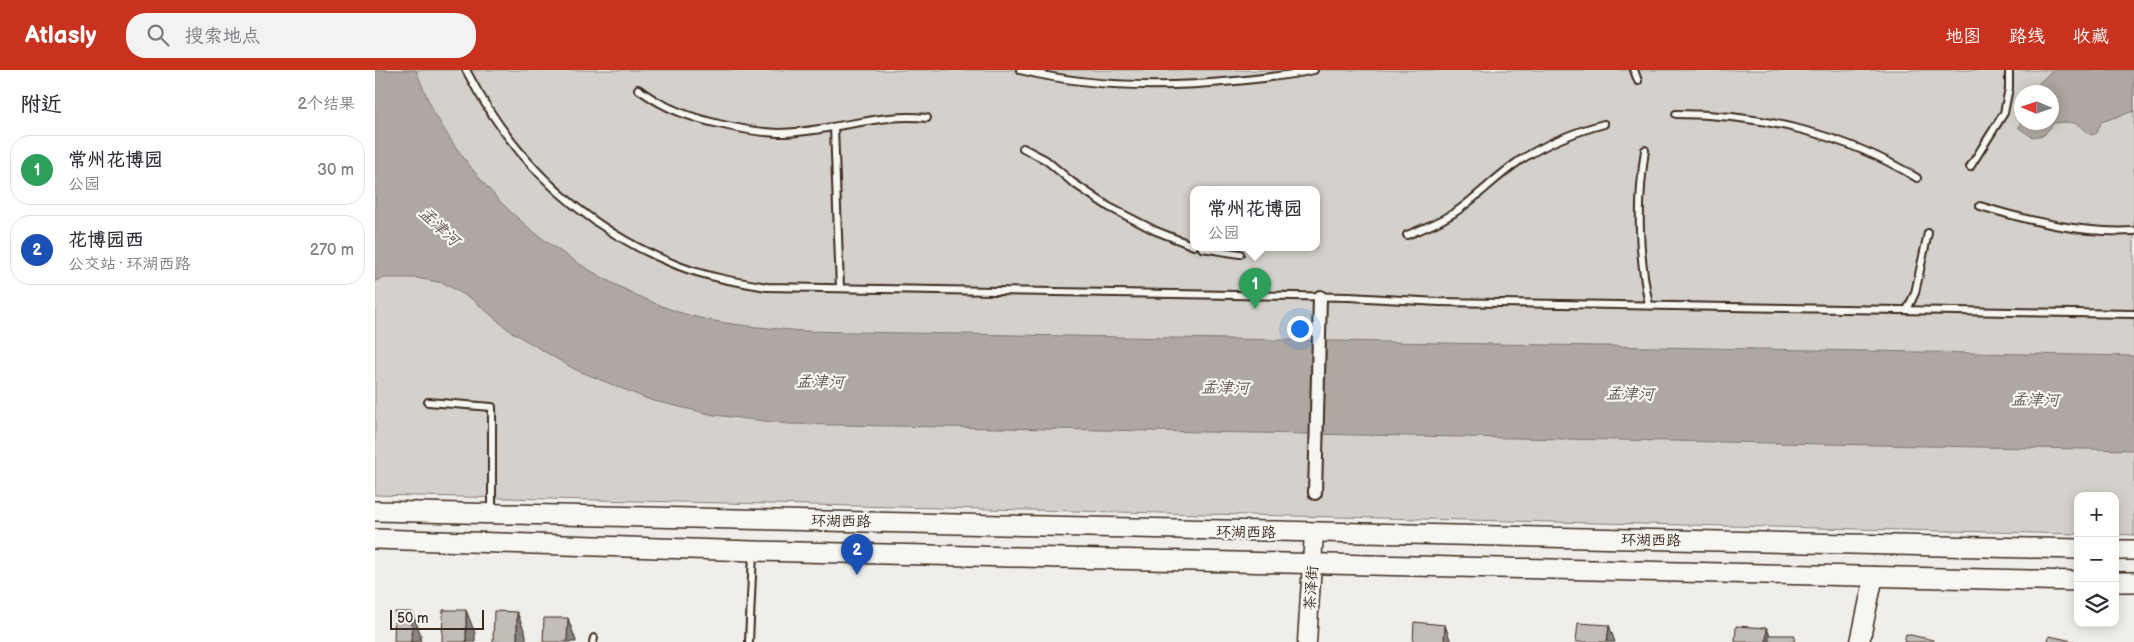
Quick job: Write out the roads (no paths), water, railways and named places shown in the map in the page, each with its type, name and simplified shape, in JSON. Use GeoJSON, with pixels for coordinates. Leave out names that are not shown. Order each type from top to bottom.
{"type":"FeatureCollection","features":[{"type":"Feature","properties":{"kind":"main road","name":"环湖西路"},"geometry":{"type":"LineString","coordinates":[[375,511],[2074,549]]}},
{"type":"Feature","properties":{"kind":"main road","name":"环湖西路"},"geometry":{"type":"LineString","coordinates":[[375,539],[753,551],[2074,581]]}},
{"type":"Feature","properties":{"kind":"main road"},"geometry":{"type":"LineString","coordinates":[[2119,550],[2134,550]]}},
{"type":"Feature","properties":{"kind":"main road"},"geometry":{"type":"LineString","coordinates":[[2119,582],[2134,582]]}},
{"type":"Feature","properties":{"kind":"street"},"geometry":{"type":"LineString","coordinates":[[1315,493],[1320,303]]}},
{"type":"Feature","properties":{"kind":"street","name":"茶泽街"},"geometry":{"type":"LineString","coordinates":[[1307,642],[1314,533]]}},
{"type":"Feature","properties":{"kind":"street"},"geometry":{"type":"LineString","coordinates":[[1860,642],[1874,576]]}},
{"type":"Feature","properties":{"kind":"lane"},"geometry":{"type":"LineString","coordinates":[[466,70],[481,98],[507,135],[552,188],[593,221],[635,246],[680,266],[729,280],[767,287],[1320,303],[1439,302],[2134,314]]}},
{"type":"Feature","properties":{"kind":"lane"},"geometry":{"type":"LineString","coordinates":[[1020,70],[1109,85],[1191,85],[1315,70]]}},
{"type":"Feature","properties":{"kind":"lane"},"geometry":{"type":"LineString","coordinates":[[1634,70],[1639,82]]}},
{"type":"Feature","properties":{"kind":"lane"},"geometry":{"type":"LineString","coordinates":[[1971,167],[2004,113],[2009,88],[2009,70]]}},
{"type":"Feature","properties":{"kind":"lane"},"geometry":{"type":"LineString","coordinates":[[638,89],[665,106],[689,115],[750,130],[779,133],[834,127],[885,117],[909,116],[927,118]]}},
{"type":"Feature","properties":{"kind":"lane"},"geometry":{"type":"LineString","coordinates":[[1677,114],[1707,114],[1740,118],[1840,140],[1870,152],[1917,178]]}},
{"type":"Feature","properties":{"kind":"lane"},"geometry":{"type":"LineString","coordinates":[[1407,235],[1437,223],[1465,206],[1491,182],[1520,160],[1551,142],[1604,124]]}},
{"type":"Feature","properties":{"kind":"lane"},"geometry":{"type":"LineString","coordinates":[[834,127],[840,288]]}},
{"type":"Feature","properties":{"kind":"lane"},"geometry":{"type":"LineString","coordinates":[[1023,148],[1046,160],[1109,207],[1156,231],[1190,244]]}},
{"type":"Feature","properties":{"kind":"lane"},"geometry":{"type":"LineString","coordinates":[[1645,150],[1639,191],[1639,239],[1641,267],[1649,305]]}},
{"type":"Feature","properties":{"kind":"lane"},"geometry":{"type":"LineString","coordinates":[[1980,206],[2050,225],[2134,231]]}},
{"type":"Feature","properties":{"kind":"lane"},"geometry":{"type":"LineString","coordinates":[[1907,310],[1915,293],[1928,233]]}},
{"type":"Feature","properties":{"kind":"lane"},"geometry":{"type":"LineString","coordinates":[[1221,251],[1240,254]]}},
{"type":"Feature","properties":{"kind":"lane"},"geometry":{"type":"LineString","coordinates":[[428,402],[492,406],[492,513]]}},
{"type":"Feature","properties":{"kind":"lane"},"geometry":{"type":"LineString","coordinates":[[749,642],[753,551]]}},
{"type":"Feature","properties":{"kind":"water","name":"孟津河"},"geometry":{"type":"Polygon","coordinates":[[[375,70],[416,70],[428,99],[447,134],[489,189],[527,226],[567,256],[612,283],[656,304],[708,320],[802,331],[2134,356],[2134,450],[789,424],[714,415],[650,400],[574,369],[510,331],[472,299],[443,283],[416,278],[385,278],[375,281],[375,70]]]}},
{"type":"Feature","properties":{"kind":"water"},"geometry":{"type":"Polygon","coordinates":[[[2052,70],[2134,70],[2134,111],[2101,122],[2097,133],[2091,135],[2074,123],[2059,123],[2059,85],[2038,85],[2052,70]]]}},
{"type":"Feature","properties":{"kind":"water"},"geometry":{"type":"Polygon","coordinates":[[[2022,130],[2048,130],[2044,135],[2032,137],[2022,130]]]}},
{"type":"Feature","properties":{"kind":"place","name":"常州花博园"},"geometry":{"type":"Point","coordinates":[1255,309]}},
{"type":"Feature","properties":{"kind":"place","name":"花博园西"},"geometry":{"type":"Point","coordinates":[857,575]}}]}
